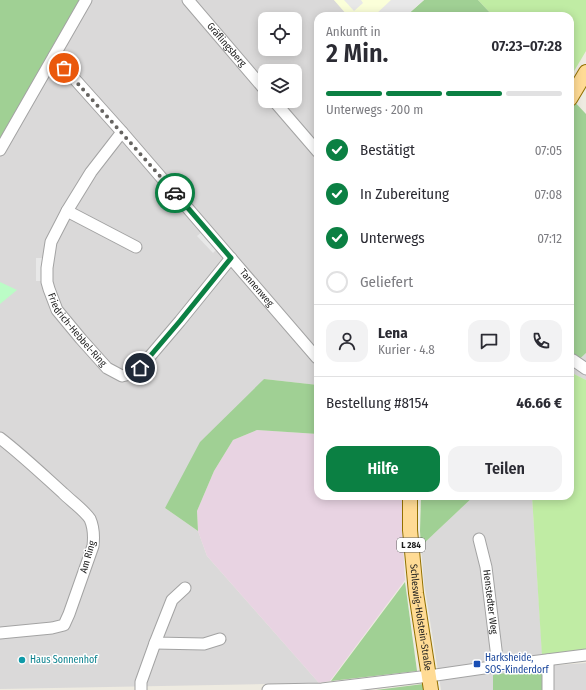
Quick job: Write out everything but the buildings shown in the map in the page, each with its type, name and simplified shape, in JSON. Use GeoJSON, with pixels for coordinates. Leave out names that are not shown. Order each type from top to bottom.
{"type":"FeatureCollection","features":[{"type":"Feature","properties":{"kind":"main road"},"geometry":{"type":"LineString","coordinates":[[574,92],[586,72]]}},
{"type":"Feature","properties":{"kind":"main road","name":"Schleswig-Holstein-Straße"},"geometry":{"type":"LineString","coordinates":[[410,500],[410,530],[416,593],[430,683]]}},
{"type":"Feature","properties":{"kind":"street"},"geometry":{"type":"LineString","coordinates":[[0,150],[86,0]]}},
{"type":"Feature","properties":{"kind":"street","name":"Gräflingsberg"},"geometry":{"type":"LineString","coordinates":[[188,0],[258,82]]}},
{"type":"Feature","properties":{"kind":"street","name":"Tannenweg"},"geometry":{"type":"LineString","coordinates":[[54,56],[122,132],[314,355]]}},
{"type":"Feature","properties":{"kind":"street"},"geometry":{"type":"LineString","coordinates":[[280,108],[314,147]]}},
{"type":"Feature","properties":{"kind":"street","name":"Friedrich-Hebbel-Ring"},"geometry":{"type":"LineString","coordinates":[[122,132],[91,172],[67,211],[51,242],[47,268],[47,282],[57,310],[106,368],[122,376],[130,374],[140,368],[231,258]]}},
{"type":"Feature","properties":{"kind":"street"},"geometry":{"type":"LineString","coordinates":[[67,211],[136,247]]}},
{"type":"Feature","properties":{"kind":"street"},"geometry":{"type":"LineString","coordinates":[[574,361],[586,369]]}},
{"type":"Feature","properties":{"kind":"street","name":"Am Ring"},"geometry":{"type":"LineString","coordinates":[[0,438],[20,454],[89,518],[94,536],[92,546],[64,625],[52,628],[0,633]]}},
{"type":"Feature","properties":{"kind":"street","name":"Henstedter Weg"},"geometry":{"type":"LineString","coordinates":[[479,539],[486,567],[498,666]]}},
{"type":"Feature","properties":{"kind":"street"},"geometry":{"type":"LineString","coordinates":[[141,690],[141,682],[172,600],[185,588]]}},
{"type":"Feature","properties":{"kind":"street"},"geometry":{"type":"LineString","coordinates":[[156,644],[204,644],[220,639]]}},
{"type":"Feature","properties":{"kind":"street"},"geometry":{"type":"LineString","coordinates":[[268,690],[430,683],[498,666],[586,655]]}},
{"type":"Feature","properties":{"kind":"street"},"geometry":{"type":"LineString","coordinates":[[548,660],[548,690]]}},
{"type":"Feature","properties":{"kind":"shaded area"},"geometry":{"type":"Polygon","coordinates":[[[80,0],[334,0],[344,12],[314,12],[314,385],[264,379],[165,508],[198,531],[207,556],[319,683],[0,689],[0,146],[80,0]]]}},
{"type":"Feature","properties":{"kind":"shaded area"},"geometry":{"type":"Polygon","coordinates":[[[334,0],[424,0],[410,12],[344,12],[334,0]]]}},
{"type":"Feature","properties":{"kind":"shaded area"},"geometry":{"type":"Polygon","coordinates":[[[344,0],[361,0],[363,3],[354,11],[344,0]]]}},
{"type":"Feature","properties":{"kind":"shaded area"},"geometry":{"type":"Polygon","coordinates":[[[391,0],[424,0],[410,12],[378,12],[391,0]]]}},
{"type":"Feature","properties":{"kind":"shaded area"},"geometry":{"type":"Polygon","coordinates":[[[202,232],[218,248],[213,253],[197,236],[202,232]]]}},
{"type":"Feature","properties":{"kind":"shaded area"},"geometry":{"type":"Polygon","coordinates":[[[36,258],[44,258],[44,281],[36,281],[36,258]]]}},
{"type":"Feature","properties":{"kind":"shaded area"},"geometry":{"type":"Polygon","coordinates":[[[586,353],[586,380],[574,374],[574,364],[586,353]]]}},
{"type":"Feature","properties":{"kind":"shaded area"},"geometry":{"type":"Polygon","coordinates":[[[257,430],[314,434],[314,500],[404,500],[402,528],[405,580],[330,681],[319,683],[207,556],[198,531],[197,511],[214,471],[233,440],[257,430]]]}},
{"type":"Feature","properties":{"kind":"shaded area"},"geometry":{"type":"Polygon","coordinates":[[[470,500],[532,500],[543,666],[586,663],[586,690],[543,690],[493,675],[493,690],[441,690],[424,583],[421,546],[470,500]]]}},
{"type":"Feature","properties":{"kind":"green space"},"geometry":{"type":"Polygon","coordinates":[[[0,0],[80,0],[0,146],[0,0]]]}},
{"type":"Feature","properties":{"kind":"green space"},"geometry":{"type":"Polygon","coordinates":[[[424,0],[478,0],[489,12],[410,12],[424,0]]]}},
{"type":"Feature","properties":{"kind":"green space"},"geometry":{"type":"Polygon","coordinates":[[[478,0],[586,0],[586,51],[574,71],[574,12],[489,12],[478,0]]]}},
{"type":"Feature","properties":{"kind":"green space"},"geometry":{"type":"Polygon","coordinates":[[[574,101],[586,114],[586,353],[574,364],[574,101]]]}},
{"type":"Feature","properties":{"kind":"green space"},"geometry":{"type":"Polygon","coordinates":[[[0,282],[17,290],[0,304],[0,282]]]}},
{"type":"Feature","properties":{"kind":"green space"},"geometry":{"type":"Polygon","coordinates":[[[574,374],[586,380],[586,649],[542,656],[532,500],[574,500],[574,374]]]}},
{"type":"Feature","properties":{"kind":"green space"},"geometry":{"type":"Polygon","coordinates":[[[264,379],[314,385],[314,434],[257,430],[233,440],[214,471],[197,511],[198,531],[165,508],[200,442],[264,379]]]}},
{"type":"Feature","properties":{"kind":"green space"},"geometry":{"type":"Polygon","coordinates":[[[421,500],[470,500],[421,546],[421,500]]]}},
{"type":"Feature","properties":{"kind":"green space"},"geometry":{"type":"Polygon","coordinates":[[[405,582],[417,671],[331,681],[405,582]]]}},
{"type":"Feature","properties":{"kind":"green space"},"geometry":{"type":"Polygon","coordinates":[[[543,667],[543,690],[493,690],[493,675],[543,667]]]}},
{"type":"Feature","properties":{"kind":"green space"},"geometry":{"type":"Polygon","coordinates":[[[423,684],[424,690],[376,690],[423,684]]]}},
{"type":"Feature","properties":{"kind":"way so far"},"geometry":{"type":"LineString","coordinates":[[64,68],[175,193]]}},
{"type":"Feature","properties":{"kind":"place","name":"Haus Sonnenhof"},"geometry":{"type":"Point","coordinates":[22,660]}},
{"type":"Feature","properties":{"kind":"place","name":"Harksheide, SOS-Kinderdorf"},"geometry":{"type":"Point","coordinates":[477,664]}},
{"type":"Feature","properties":{"kind":"route"},"geometry":{"type":"LineString","coordinates":[[140,368],[231,258],[175,193]]}}]}
